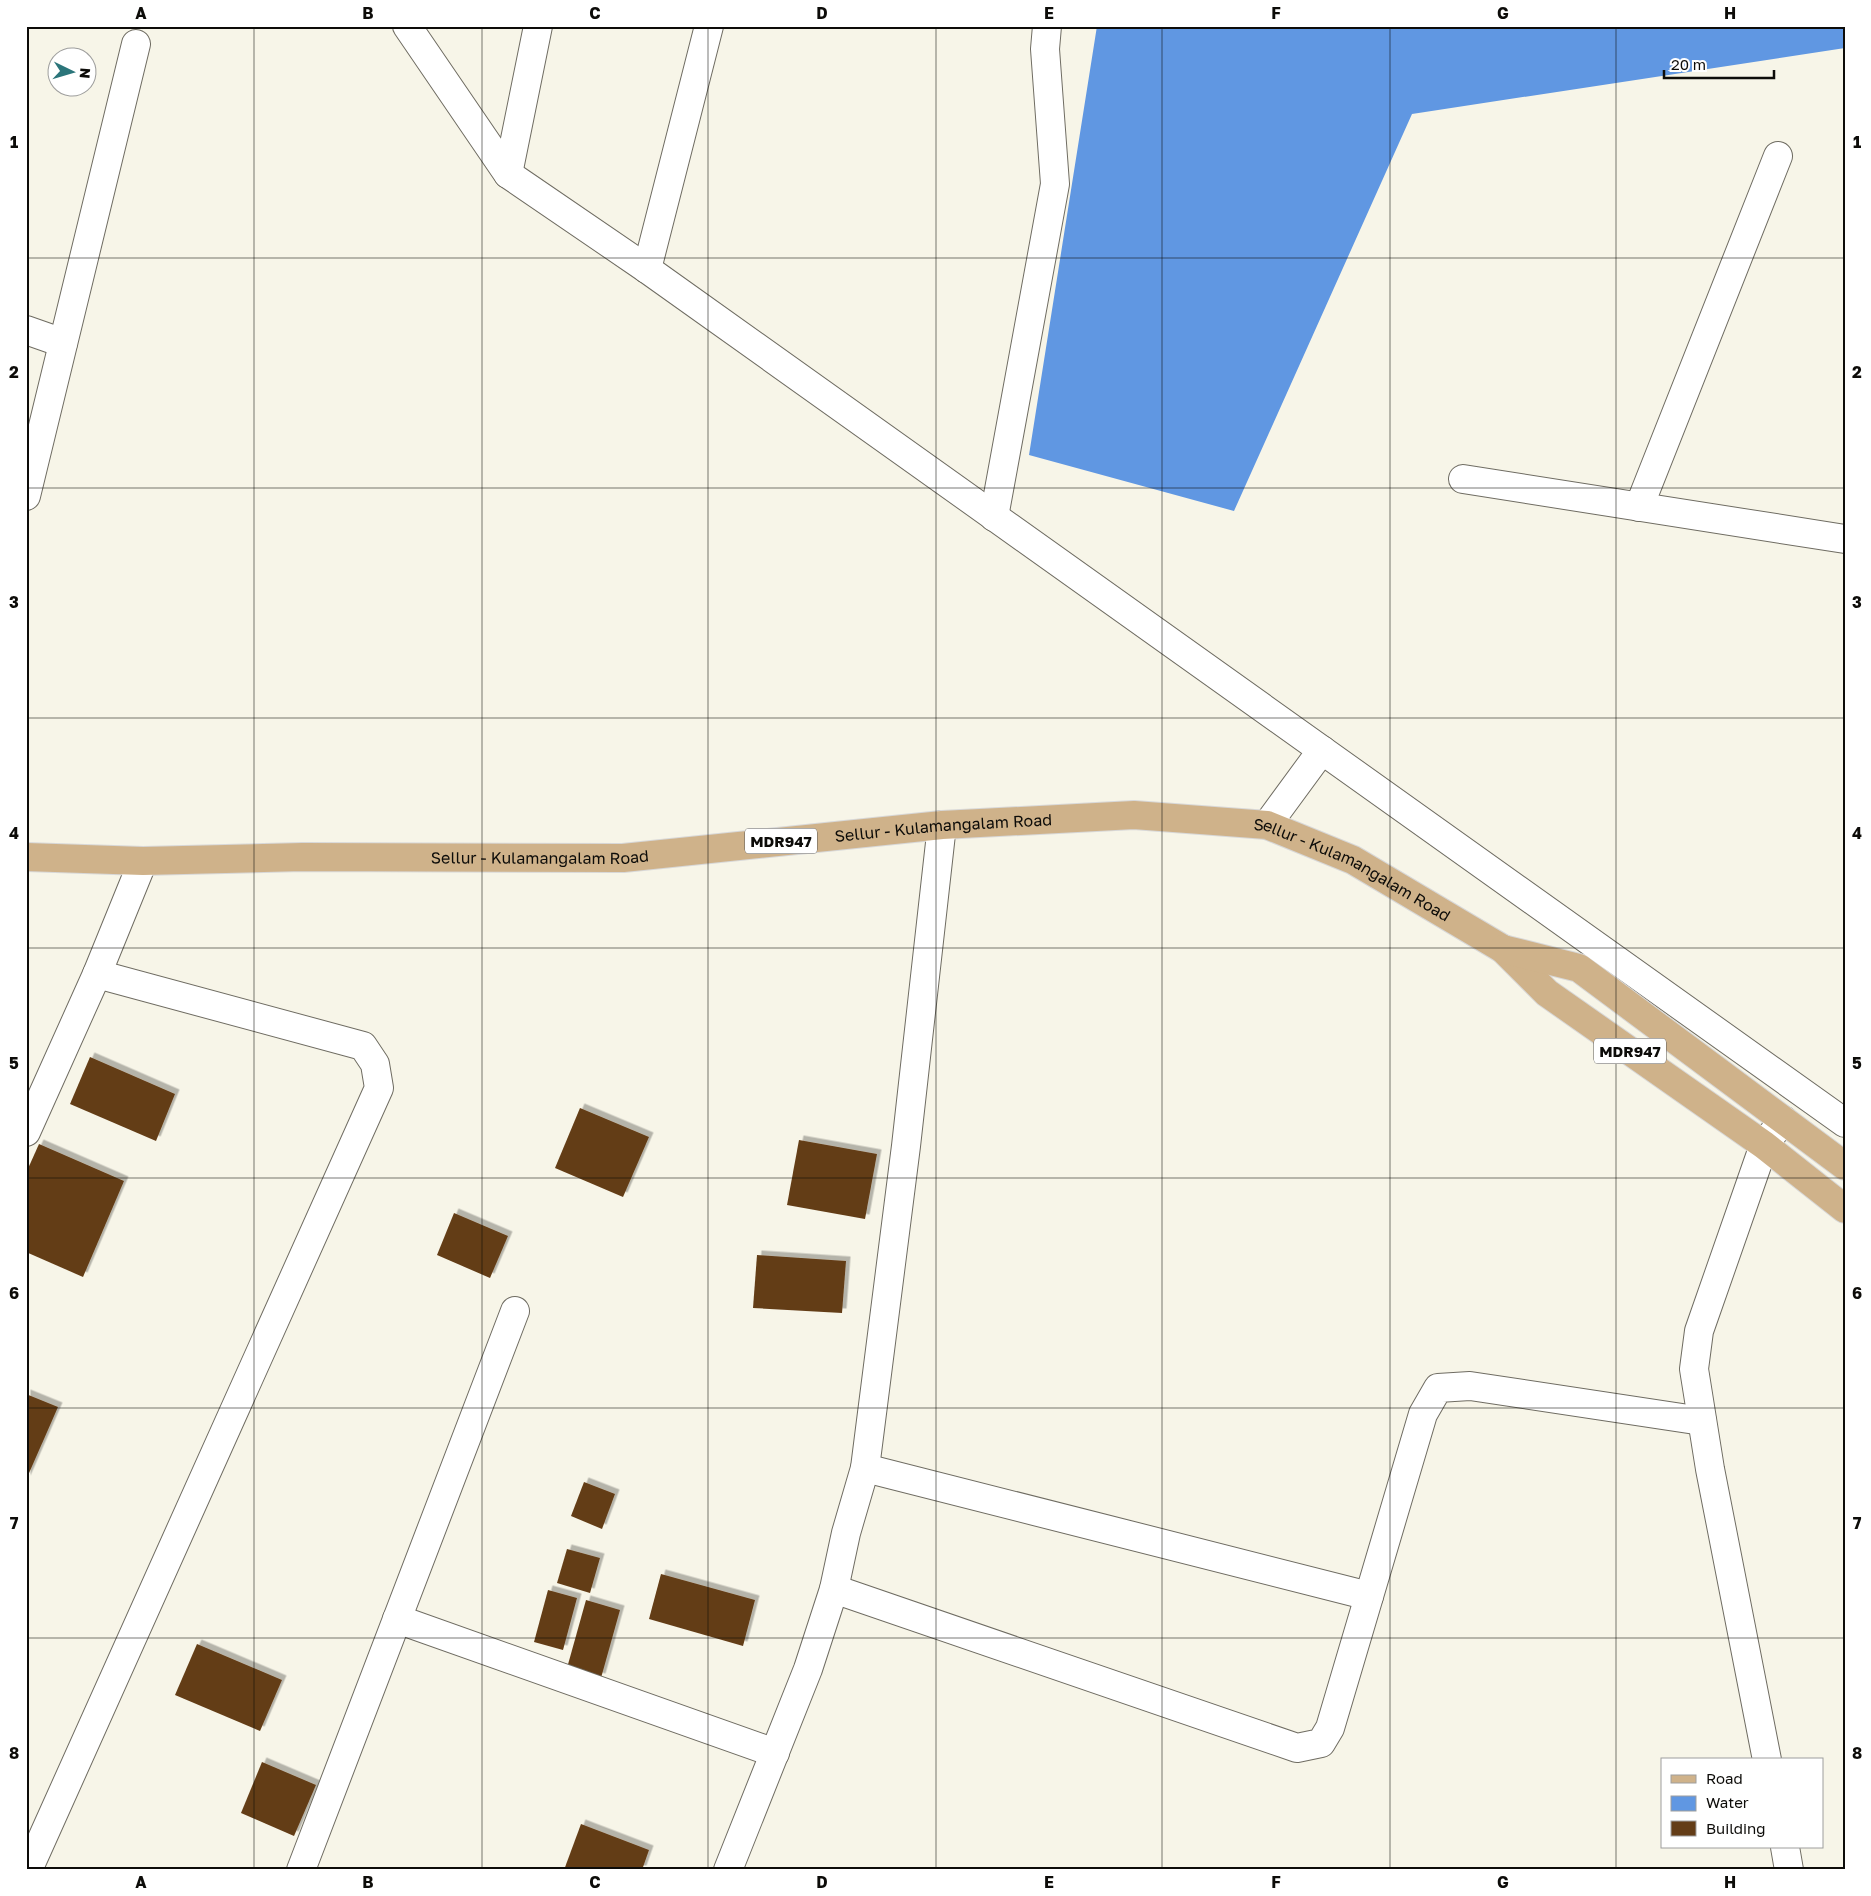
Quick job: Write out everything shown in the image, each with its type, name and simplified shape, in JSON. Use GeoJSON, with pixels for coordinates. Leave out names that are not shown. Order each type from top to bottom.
{"type":"FeatureCollection","features":[{"type":"Feature","properties":{"kind":"main road","name":"Sellur - Kulamangalam Road"},"geometry":{"type":"LineString","coordinates":[[26,858],[143,861],[302,857],[623,858],[942,825],[1134,815],[1267,825],[1353,860],[1503,949],[1547,993],[1764,1145],[1845,1209]]}},
{"type":"Feature","properties":{"kind":"main road"},"geometry":{"type":"LineString","coordinates":[[1503,949],[1579,968],[1845,1166]]}},
{"type":"Feature","properties":{"kind":"street"},"geometry":{"type":"LineString","coordinates":[[407,26],[508,174],[647,269],[1845,1123]]}},
{"type":"Feature","properties":{"kind":"street"},"geometry":{"type":"LineString","coordinates":[[508,174],[538,26]]}},
{"type":"Feature","properties":{"kind":"street"},"geometry":{"type":"LineString","coordinates":[[647,269],[709,26]]}},
{"type":"Feature","properties":{"kind":"street"},"geometry":{"type":"LineString","coordinates":[[994,516],[1055,184],[1045,49],[1047,26]]}},
{"type":"Feature","properties":{"kind":"street"},"geometry":{"type":"LineString","coordinates":[[26,496],[136,44]]}},
{"type":"Feature","properties":{"kind":"street"},"geometry":{"type":"LineString","coordinates":[[1639,507],[1778,156]]}},
{"type":"Feature","properties":{"kind":"street"},"geometry":{"type":"LineString","coordinates":[[26,330],[63,344]]}},
{"type":"Feature","properties":{"kind":"street"},"geometry":{"type":"LineString","coordinates":[[1463,479],[1639,507],[1843,536]]}},
{"type":"Feature","properties":{"kind":"street"},"geometry":{"type":"LineString","coordinates":[[1267,825],[1322,750]]}},
{"type":"Feature","properties":{"kind":"street"},"geometry":{"type":"LineString","coordinates":[[728,1870],[808,1669],[834,1589],[846,1533],[865,1468],[906,1146],[942,825]]}},
{"type":"Feature","properties":{"kind":"street"},"geometry":{"type":"LineString","coordinates":[[26,1132],[97,974],[143,861]]}},
{"type":"Feature","properties":{"kind":"street"},"geometry":{"type":"LineString","coordinates":[[28,1870],[379,1088],[375,1064],[363,1046],[97,974]]}},
{"type":"Feature","properties":{"kind":"street"},"geometry":{"type":"LineString","coordinates":[[1767,1758],[1710,1469],[1694,1369],[1699,1331],[1764,1145],[1783,1120]]}},
{"type":"Feature","properties":{"kind":"street"},"geometry":{"type":"LineString","coordinates":[[301,1870],[515,1311]]}},
{"type":"Feature","properties":{"kind":"street"},"geometry":{"type":"LineString","coordinates":[[834,1589],[1297,1748],[1321,1743],[1330,1728],[1423,1414],[1438,1388],[1470,1386],[1702,1421]]}},
{"type":"Feature","properties":{"kind":"street"},"geometry":{"type":"LineString","coordinates":[[865,1468],[1369,1596]]}},
{"type":"Feature","properties":{"kind":"street"},"geometry":{"type":"LineString","coordinates":[[397,1619],[775,1753]]}},
{"type":"Feature","properties":{"kind":"street"},"geometry":{"type":"LineString","coordinates":[[1784,1848],[1789,1870]]}},
{"type":"Feature","properties":{"kind":"water"},"geometry":{"type":"Polygon","coordinates":[[[1097,26],[1845,26],[1845,48],[1412,114],[1234,511],[1029,455],[1097,26]]]}},
{"type":"Feature","properties":{"kind":"building"},"geometry":{"type":"Polygon","coordinates":[[[90,1057],[175,1094],[156,1141],[70,1104],[90,1057]]]}},
{"type":"Feature","properties":{"kind":"building"},"geometry":{"type":"Polygon","coordinates":[[[580,1108],[649,1137],[623,1197],[555,1168],[580,1108]]]}},
{"type":"Feature","properties":{"kind":"building"},"geometry":{"type":"Polygon","coordinates":[[[799,1140],[877,1154],[865,1219],[787,1205],[799,1140]]]}},
{"type":"Feature","properties":{"kind":"building"},"geometry":{"type":"Polygon","coordinates":[[[39,1144],[124,1181],[83,1277],[26,1252],[26,1173],[39,1144]]]}},
{"type":"Feature","properties":{"kind":"building"},"geometry":{"type":"Polygon","coordinates":[[[454,1213],[508,1236],[490,1278],[437,1255],[454,1213]]]}},
{"type":"Feature","properties":{"kind":"building"},"geometry":{"type":"Polygon","coordinates":[[[757,1255],[846,1261],[842,1313],[753,1308],[757,1255]]]}},
{"type":"Feature","properties":{"kind":"building"},"geometry":{"type":"Polygon","coordinates":[[[26,1394],[58,1407],[26,1480],[26,1394]]]}},
{"type":"Feature","properties":{"kind":"building"},"geometry":{"type":"Polygon","coordinates":[[[584,1482],[615,1494],[602,1529],[571,1516],[584,1482]]]}},
{"type":"Feature","properties":{"kind":"building"},"geometry":{"type":"Polygon","coordinates":[[[567,1549],[600,1558],[590,1593],[557,1583],[567,1549]]]}},
{"type":"Feature","properties":{"kind":"building"},"geometry":{"type":"Polygon","coordinates":[[[661,1574],[755,1600],[743,1646],[649,1619],[661,1574]]]}},
{"type":"Feature","properties":{"kind":"building"},"geometry":{"type":"Polygon","coordinates":[[[548,1590],[577,1598],[563,1650],[534,1642],[548,1590]]]}},
{"type":"Feature","properties":{"kind":"building"},"geometry":{"type":"Polygon","coordinates":[[[586,1600],[620,1610],[601,1678],[567,1668],[586,1600]]]}},
{"type":"Feature","properties":{"kind":"building"},"geometry":{"type":"Polygon","coordinates":[[[197,1644],[282,1680],[260,1731],[175,1695],[197,1644]]]}},
{"type":"Feature","properties":{"kind":"building"},"geometry":{"type":"Polygon","coordinates":[[[262,1762],[316,1785],[294,1836],[241,1813],[262,1762]]]}},
{"type":"Feature","properties":{"kind":"building"},"geometry":{"type":"Polygon","coordinates":[[[581,1824],[649,1850],[642,1870],[564,1870],[581,1824]]]}}]}
